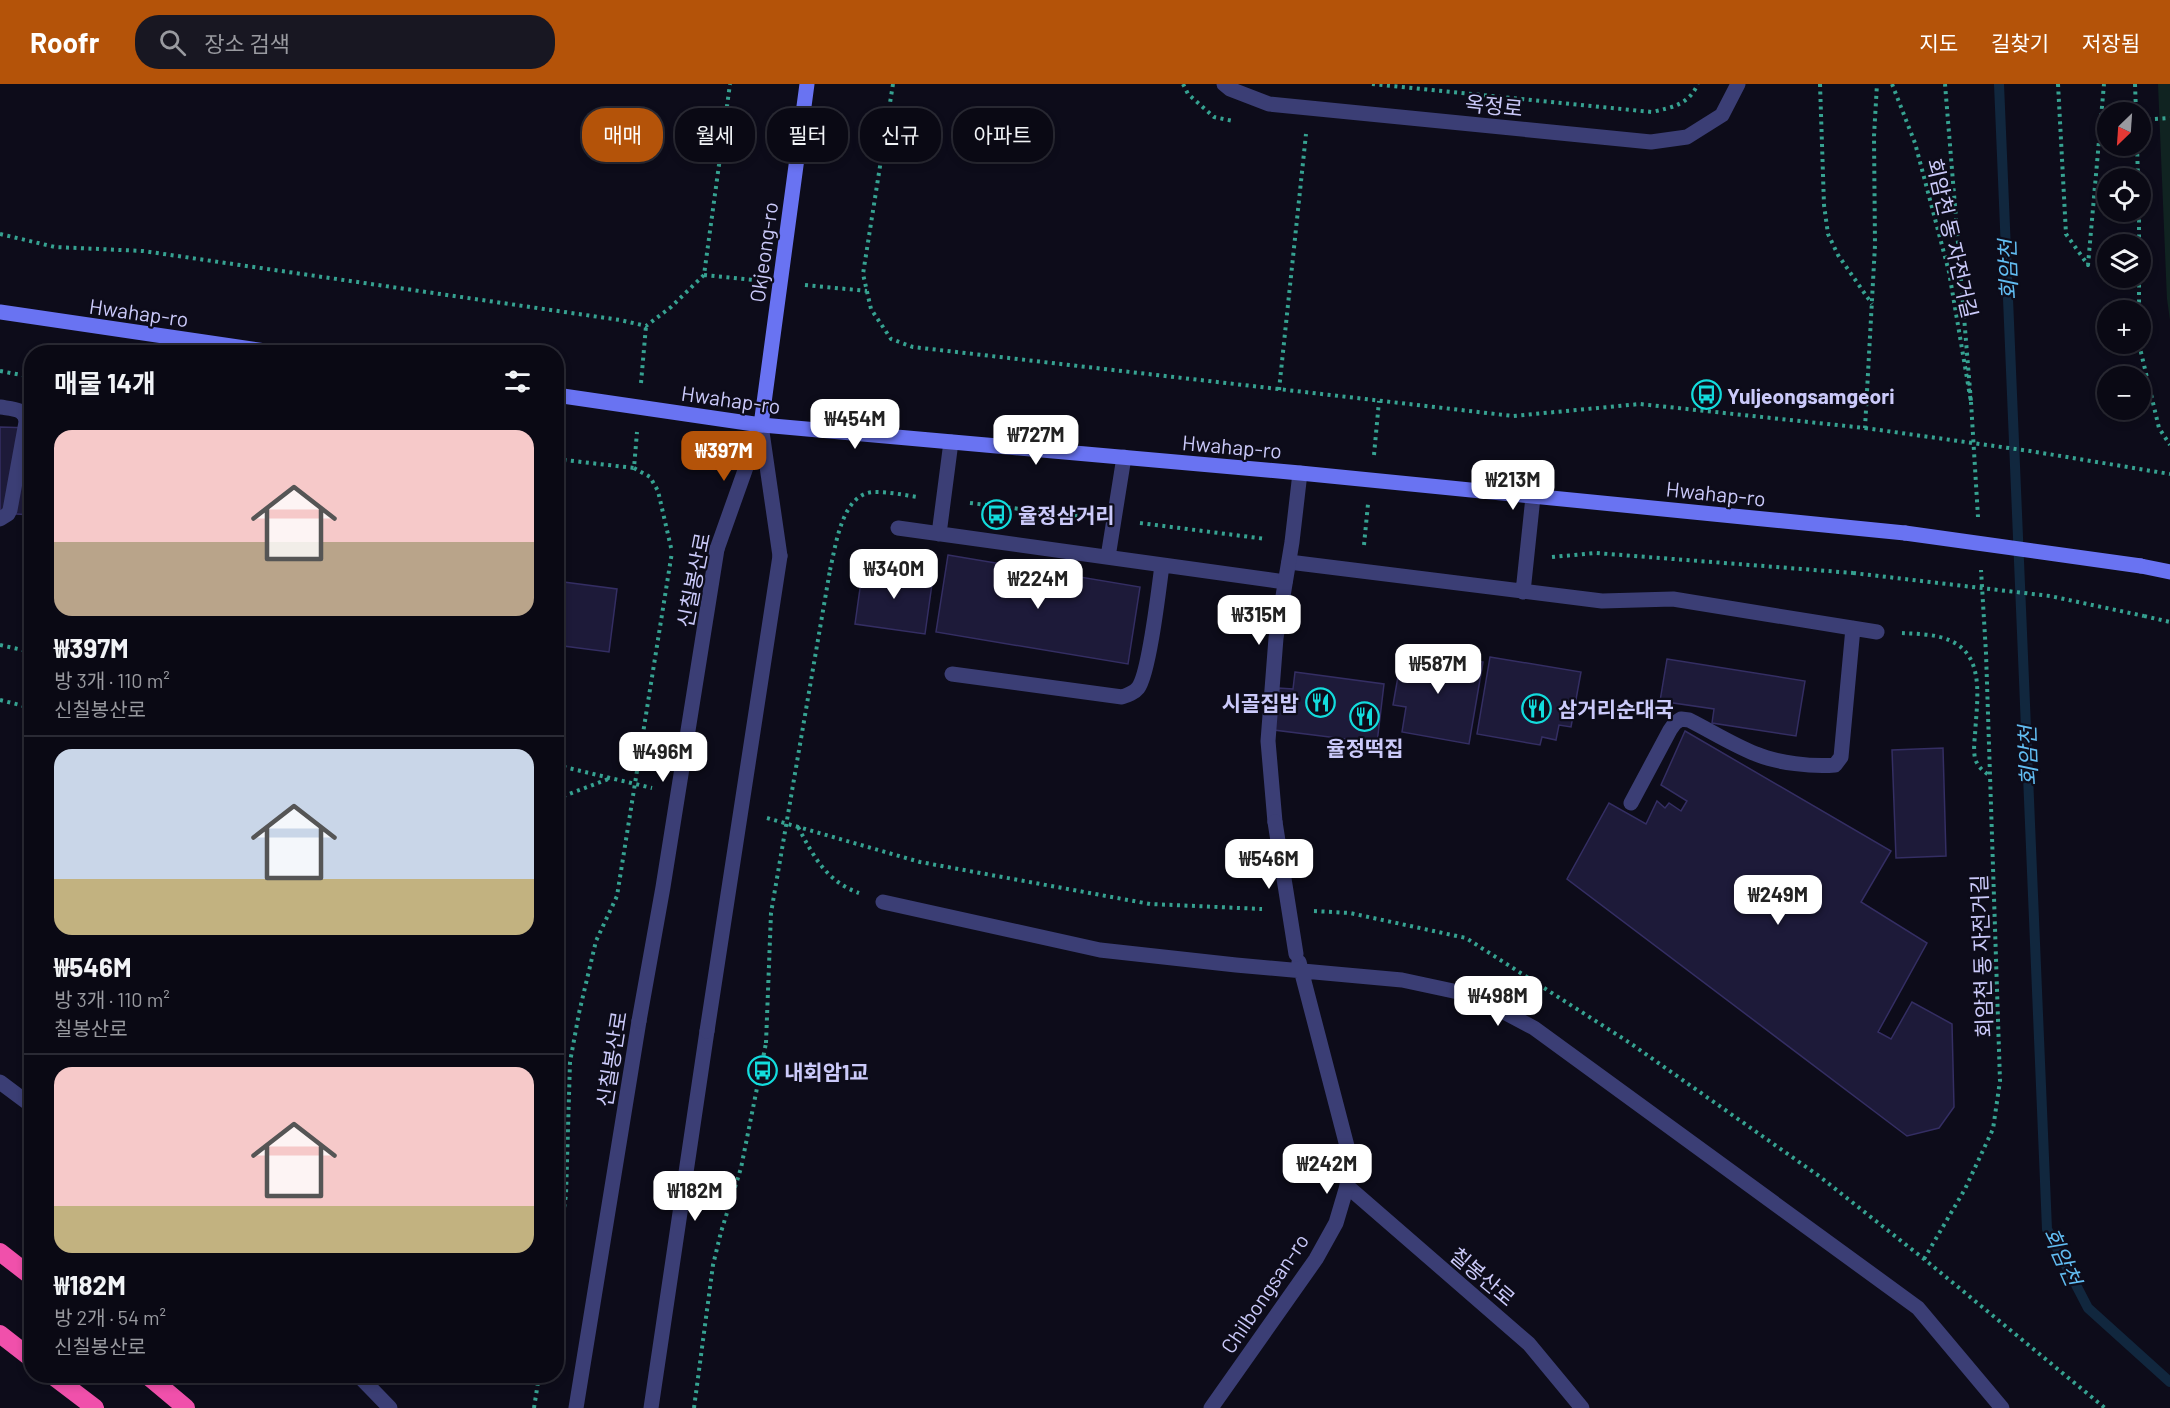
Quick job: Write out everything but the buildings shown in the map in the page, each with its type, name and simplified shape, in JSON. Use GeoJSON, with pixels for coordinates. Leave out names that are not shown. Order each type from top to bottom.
{"type":"FeatureCollection","features":[{"type":"Feature","properties":{"kind":"highway"},"geometry":{"type":"LineString","coordinates":[[0,1252],[24,1271]]}},
{"type":"Feature","properties":{"kind":"highway"},"geometry":{"type":"LineString","coordinates":[[0,1334],[24,1353]]}},
{"type":"Feature","properties":{"kind":"highway"},"geometry":{"type":"LineString","coordinates":[[62,1383],[95,1408]]}},
{"type":"Feature","properties":{"kind":"highway"},"geometry":{"type":"LineString","coordinates":[[156,1383],[186,1408]]}},
{"type":"Feature","properties":{"kind":"main road","name":"Okjeong-ro"},"geometry":{"type":"LineString","coordinates":[[761,425],[807,84]]}},
{"type":"Feature","properties":{"kind":"main road","name":"Hwahap-ro"},"geometry":{"type":"LineString","coordinates":[[0,312],[224,345]]}},
{"type":"Feature","properties":{"kind":"main road","name":"Hwahap-ro"},"geometry":{"type":"LineString","coordinates":[[564,396],[761,425],[1300,473],[1905,533],[2170,572]]}},
{"type":"Feature","properties":{"kind":"street","name":"옥정로"},"geometry":{"type":"LineString","coordinates":[[1224,84],[1230,89],[1269,104],[1651,142],[1687,138],[1722,115],[1738,84]]}},
{"type":"Feature","properties":{"kind":"street"},"geometry":{"type":"LineString","coordinates":[[0,407],[21,411],[24,415]]}},
{"type":"Feature","properties":{"kind":"street","name":"신칠봉산로"},"geometry":{"type":"LineString","coordinates":[[576,1408],[717,549],[761,425]]}},
{"type":"Feature","properties":{"kind":"street"},"geometry":{"type":"LineString","coordinates":[[651,1408],[780,556],[761,425]]}},
{"type":"Feature","properties":{"kind":"street"},"geometry":{"type":"LineString","coordinates":[[0,519],[8,514],[24,432]]}},
{"type":"Feature","properties":{"kind":"street"},"geometry":{"type":"LineString","coordinates":[[939,534],[951,442]]}},
{"type":"Feature","properties":{"kind":"street"},"geometry":{"type":"LineString","coordinates":[[1108,557],[1124,458]]}},
{"type":"Feature","properties":{"kind":"street"},"geometry":{"type":"LineString","coordinates":[[898,528],[1285,582],[1300,473]]}},
{"type":"Feature","properties":{"kind":"street"},"geometry":{"type":"LineString","coordinates":[[1523,592],[1533,497]]}},
{"type":"Feature","properties":{"kind":"street"},"geometry":{"type":"LineString","coordinates":[[1289,562],[1602,601],[1673,599],[1877,632]]}},
{"type":"Feature","properties":{"kind":"street"},"geometry":{"type":"LineString","coordinates":[[952,674],[1122,697],[1131,694],[1136,690],[1145,673],[1162,565]]}},
{"type":"Feature","properties":{"kind":"street","name":"Chilbongsan-ro"},"geometry":{"type":"LineString","coordinates":[[1211,1408],[1316,1259],[1336,1223],[1347,1186],[1348,1150],[1296,954],[1275,822],[1268,741],[1276,638],[1285,582]]}},
{"type":"Feature","properties":{"kind":"street"},"geometry":{"type":"LineString","coordinates":[[1631,803],[1670,730],[1681,719],[1689,720],[1771,759],[1824,766],[1835,765],[1840,757],[1853,628]]}},
{"type":"Feature","properties":{"kind":"street"},"geometry":{"type":"LineString","coordinates":[[883,902],[1100,950],[1402,980],[1472,995],[1534,1028],[1918,1308],[2002,1408]]}},
{"type":"Feature","properties":{"kind":"street"},"geometry":{"type":"LineString","coordinates":[[0,1082],[24,1100]]}},
{"type":"Feature","properties":{"kind":"street","name":"칠봉산로"},"geometry":{"type":"LineString","coordinates":[[1347,1186],[1529,1344],[1582,1408]]}},
{"type":"Feature","properties":{"kind":"street"},"geometry":{"type":"LineString","coordinates":[[366,1383],[390,1408]]}},
{"type":"Feature","properties":{"kind":"path"},"geometry":{"type":"LineString","coordinates":[[0,234],[55,247],[143,251],[620,320],[646,326],[671,307],[704,275],[730,84]]}},
{"type":"Feature","properties":{"kind":"path"},"geometry":{"type":"LineString","coordinates":[[893,84],[863,274],[871,309],[891,339],[913,347],[1513,416],[1640,404],[1865,428],[2030,451],[2170,474]]}},
{"type":"Feature","properties":{"kind":"path"},"geometry":{"type":"LineString","coordinates":[[1372,84],[1652,112],[1680,105],[1692,95],[1698,84]]}},
{"type":"Feature","properties":{"kind":"path"},"geometry":{"type":"LineString","coordinates":[[1820,84],[1824,205],[1828,234],[1838,255],[1872,304]]}},
{"type":"Feature","properties":{"kind":"path"},"geometry":{"type":"LineString","coordinates":[[1865,428],[1875,245],[1874,136],[1877,84]]}},
{"type":"Feature","properties":{"kind":"path","name":"회암천 동 자전거길"},"geometry":{"type":"LineString","coordinates":[[1892,84],[1916,142],[1949,272],[1971,402]]}},
{"type":"Feature","properties":{"kind":"path","name":"회암천 동 자전거길"},"geometry":{"type":"LineString","coordinates":[[1945,84],[1971,402],[1978,521]]}},
{"type":"Feature","properties":{"kind":"path"},"geometry":{"type":"LineString","coordinates":[[2058,84],[2067,234],[2088,265],[2104,84]]}},
{"type":"Feature","properties":{"kind":"path"},"geometry":{"type":"LineString","coordinates":[[2135,84],[2136,102]]}},
{"type":"Feature","properties":{"kind":"path"},"geometry":{"type":"LineString","coordinates":[[2151,119],[2170,118]]}},
{"type":"Feature","properties":{"kind":"path"},"geometry":{"type":"LineString","coordinates":[[1279,390],[1306,130]]}},
{"type":"Feature","properties":{"kind":"path"},"geometry":{"type":"LineString","coordinates":[[2141,354],[2159,428],[2170,445]]}},
{"type":"Feature","properties":{"kind":"path"},"geometry":{"type":"LineString","coordinates":[[0,371],[24,376]]}},
{"type":"Feature","properties":{"kind":"path"},"geometry":{"type":"LineString","coordinates":[[564,460],[576,462]]}},
{"type":"Feature","properties":{"kind":"path"},"geometry":{"type":"LineString","coordinates":[[564,1208],[570,1062],[596,942],[617,896],[672,552],[658,491],[650,477],[634,468]]}},
{"type":"Feature","properties":{"kind":"path"},"geometry":{"type":"LineString","coordinates":[[694,1408],[713,1265],[741,1168],[766,1043],[771,913],[830,570],[842,523],[850,505],[860,496],[874,491],[897,494]]}},
{"type":"Feature","properties":{"kind":"path"},"geometry":{"type":"LineString","coordinates":[[995,506],[1072,516]]}},
{"type":"Feature","properties":{"kind":"path"},"geometry":{"type":"LineString","coordinates":[[1148,524],[1236,536]]}},
{"type":"Feature","properties":{"kind":"path"},"geometry":{"type":"LineString","coordinates":[[1527,560],[1576,553],[1596,553],[1853,573],[2050,596],[2170,622]]}},
{"type":"Feature","properties":{"kind":"path","name":"회암천 동 자전거길"},"geometry":{"type":"LineString","coordinates":[[1981,569],[1991,776],[2000,1081],[1993,1129],[1965,1189],[1924,1259],[2104,1408]]}},
{"type":"Feature","properties":{"kind":"path"},"geometry":{"type":"LineString","coordinates":[[1877,632],[1943,638],[1959,645],[1968,654],[1976,671],[1975,761],[1981,770],[1991,776]]}},
{"type":"Feature","properties":{"kind":"path"},"geometry":{"type":"LineString","coordinates":[[0,645],[24,650]]}},
{"type":"Feature","properties":{"kind":"path"},"geometry":{"type":"LineString","coordinates":[[0,700],[24,706]]}},
{"type":"Feature","properties":{"kind":"path"},"geometry":{"type":"LineString","coordinates":[[564,796],[611,777]]}},
{"type":"Feature","properties":{"kind":"path"},"geometry":{"type":"LineString","coordinates":[[798,827],[812,853],[831,877],[843,887],[883,902]]}},
{"type":"Feature","properties":{"kind":"path"},"geometry":{"type":"LineString","coordinates":[[534,1408],[538,1383]]}},
{"type":"Feature","properties":{"kind":"green space"},"geometry":{"type":"Polygon","coordinates":[[[2158,84],[2170,84],[2170,320],[2167,299],[2158,84]]]}},
{"type":"Feature","properties":{"kind":"waterway","name":"회암천"},"geometry":{"type":"LineString","coordinates":[[1999,84],[2047,1229],[2088,1308],[2170,1382]]}},
{"type":"Feature","properties":{"kind":"place","name":"Yuljeongsamgeori"},"geometry":{"type":"Point","coordinates":[1706,395]}},
{"type":"Feature","properties":{"kind":"place","name":"율정삼거리"},"geometry":{"type":"Point","coordinates":[997,514]}},
{"type":"Feature","properties":{"kind":"place","name":"시골집밥"},"geometry":{"type":"Point","coordinates":[1320,702]}},
{"type":"Feature","properties":{"kind":"place","name":"삼거리순대국"},"geometry":{"type":"Point","coordinates":[1537,708]}},
{"type":"Feature","properties":{"kind":"place","name":"율정떡집"},"geometry":{"type":"Point","coordinates":[1365,716]}},
{"type":"Feature","properties":{"kind":"place","name":"내회암1교"},"geometry":{"type":"Point","coordinates":[763,1071]}}]}
